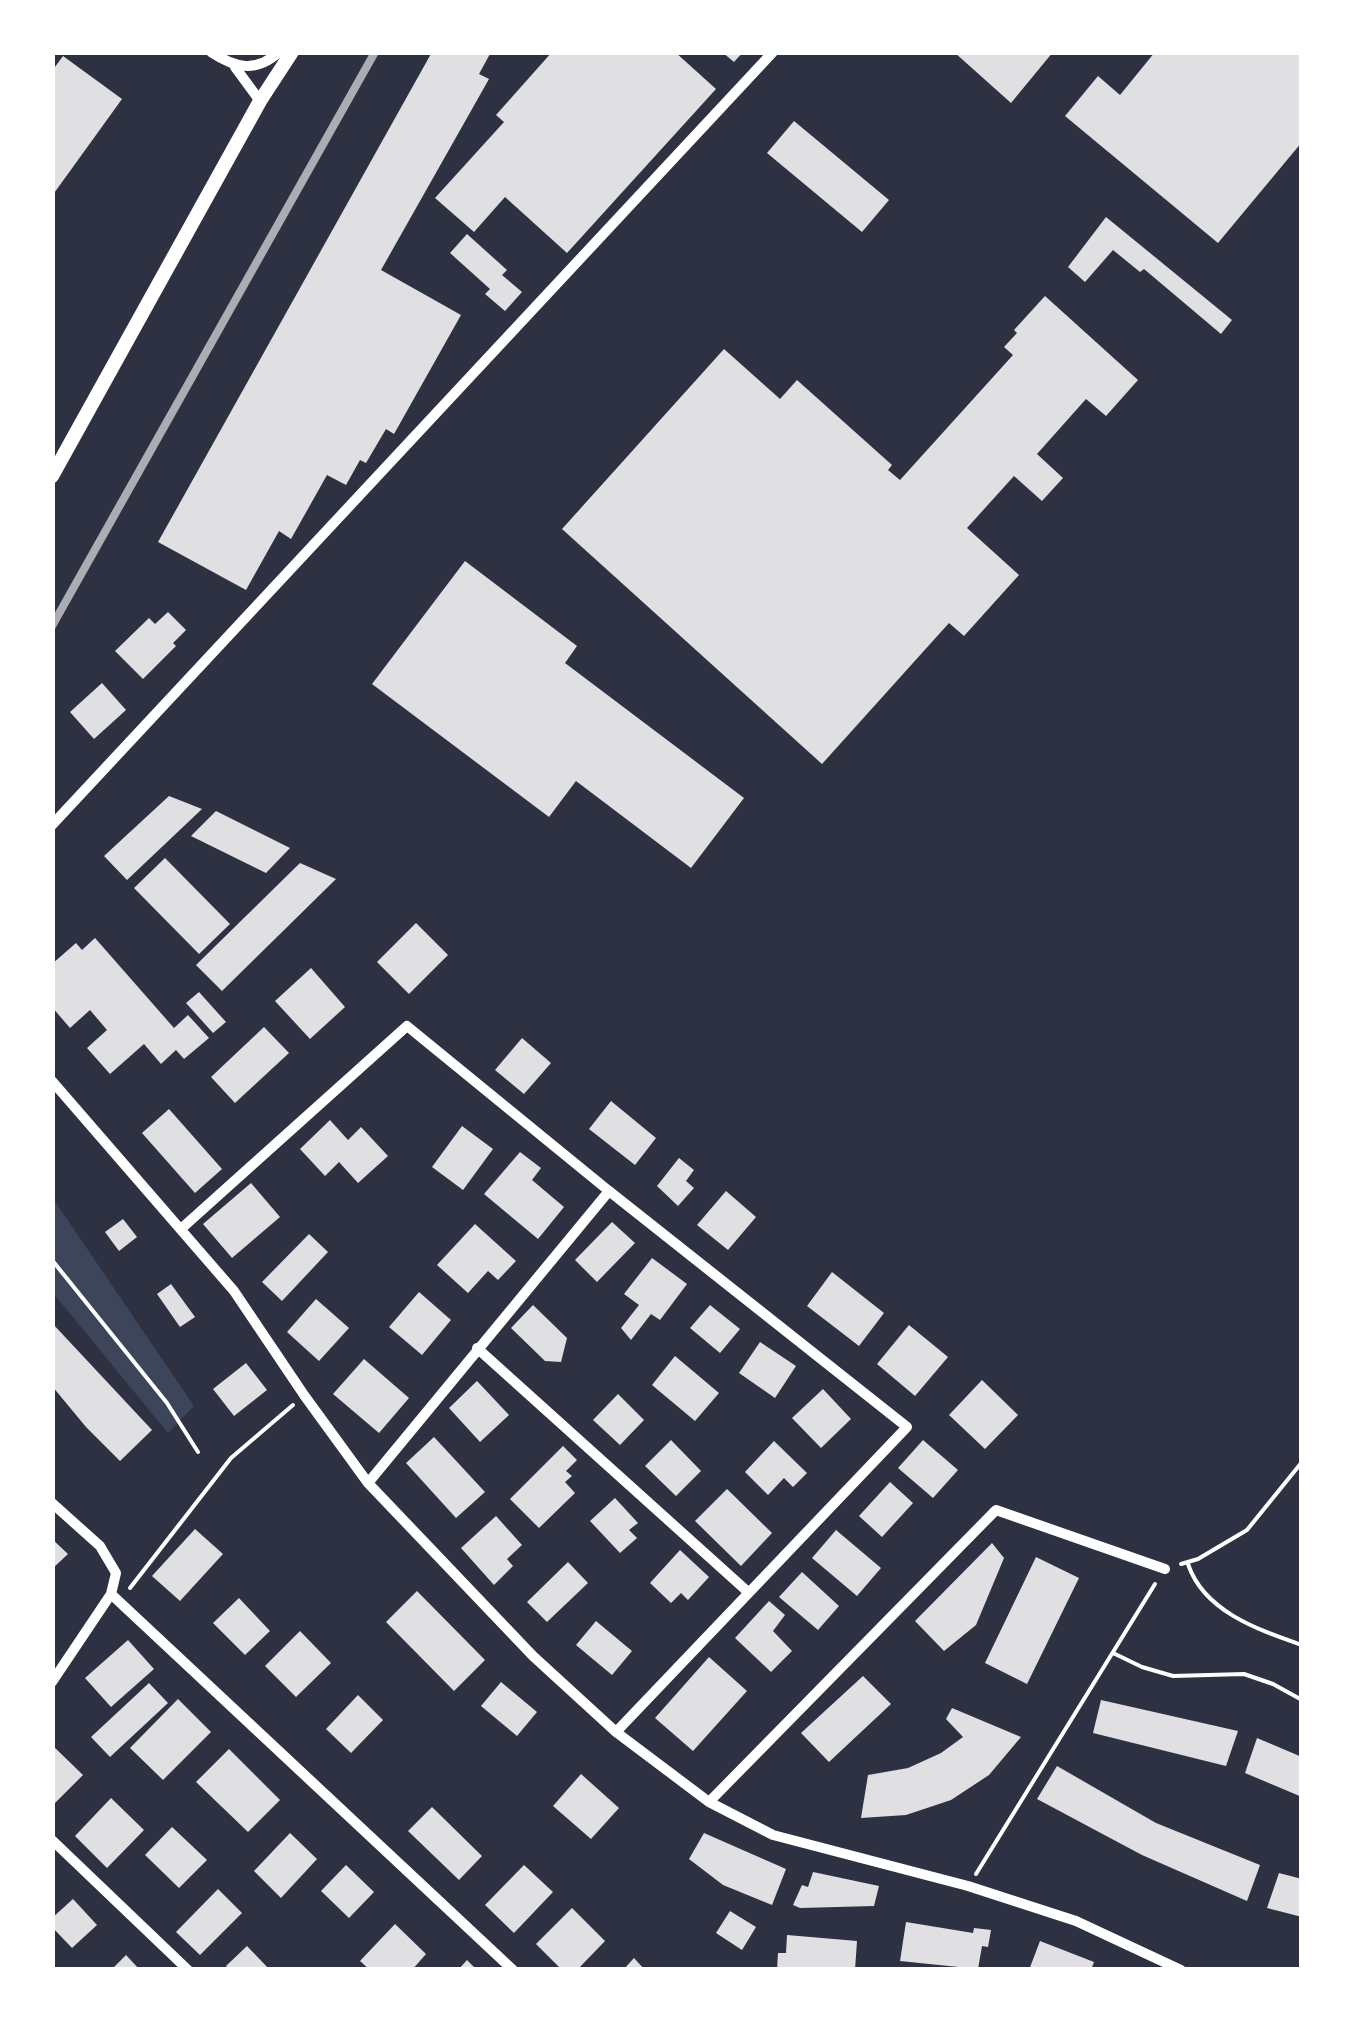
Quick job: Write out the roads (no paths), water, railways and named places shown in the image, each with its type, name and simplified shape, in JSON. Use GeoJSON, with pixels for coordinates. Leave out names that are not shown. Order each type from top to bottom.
{"type":"FeatureCollection","features":[{"type":"Feature","properties":{"kind":"main road"},"geometry":{"type":"LineString","coordinates":[[52,476],[260,101],[292,52]]}},
{"type":"Feature","properties":{"kind":"street"},"geometry":{"type":"LineString","coordinates":[[211,52],[235,67],[260,101]]}},
{"type":"Feature","properties":{"kind":"street"},"geometry":{"type":"LineString","coordinates":[[235,67],[256,67],[280,52]]}},
{"type":"Feature","properties":{"kind":"street"},"geometry":{"type":"LineString","coordinates":[[52,826],[772,52]]}},
{"type":"Feature","properties":{"kind":"street"},"geometry":{"type":"LineString","coordinates":[[182,1228],[407,1026],[907,1427],[616,1732]]}},
{"type":"Feature","properties":{"kind":"street"},"geometry":{"type":"LineString","coordinates":[[52,1081],[234,1291],[368,1483],[533,1656],[616,1732],[709,1802],[773,1835],[968,1886],[1076,1922],[1181,1970]]}},
{"type":"Feature","properties":{"kind":"street"},"geometry":{"type":"LineString","coordinates":[[368,1483],[609,1191]]}},
{"type":"Feature","properties":{"kind":"street"},"geometry":{"type":"LineString","coordinates":[[477,1348],[748,1592]]}},
{"type":"Feature","properties":{"kind":"street"},"geometry":{"type":"LineString","coordinates":[[52,1502],[100,1546],[116,1572],[116,1597],[52,1682]]}},
{"type":"Feature","properties":{"kind":"street"},"geometry":{"type":"LineString","coordinates":[[709,1802],[996,1510],[1164,1569]]}},
{"type":"Feature","properties":{"kind":"street"},"geometry":{"type":"LineString","coordinates":[[116,1597],[514,1970]]}},
{"type":"Feature","properties":{"kind":"street"},"geometry":{"type":"LineString","coordinates":[[52,1840],[188,1970]]}},
{"type":"Feature","properties":{"kind":"railway"},"geometry":{"type":"LineString","coordinates":[[52,626],[375,52]]}}]}
